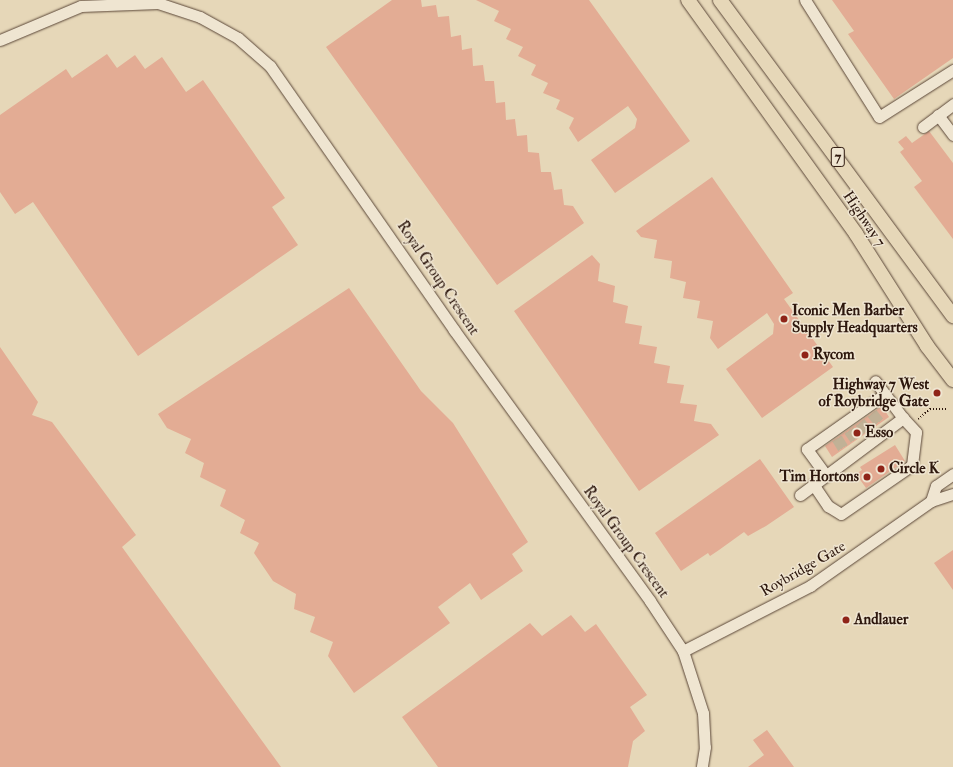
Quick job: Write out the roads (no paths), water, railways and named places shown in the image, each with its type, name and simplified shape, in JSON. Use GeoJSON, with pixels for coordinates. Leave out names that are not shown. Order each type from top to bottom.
{"type":"FeatureCollection","features":[{"type":"Feature","properties":{"kind":"main road","name":"Highway 7"},"geometry":{"type":"LineString","coordinates":[[688,0],[856,234],[927,346],[953,380]]}},
{"type":"Feature","properties":{"kind":"main road","name":"Highway 7"},"geometry":{"type":"LineString","coordinates":[[720,0],[953,316]]}},
{"type":"Feature","properties":{"kind":"street"},"geometry":{"type":"LineString","coordinates":[[805,0],[879,117],[953,70]]}},
{"type":"Feature","properties":{"kind":"street","name":"Royal Group Crescent"},"geometry":{"type":"LineString","coordinates":[[0,40],[81,6],[158,3],[200,17],[238,38],[270,66],[683,651],[702,713],[705,747],[702,767]]}},
{"type":"Feature","properties":{"kind":"street"},"geometry":{"type":"LineString","coordinates":[[923,127],[953,104]]}},
{"type":"Feature","properties":{"kind":"street"},"geometry":{"type":"LineString","coordinates":[[938,115],[953,135]]}},
{"type":"Feature","properties":{"kind":"street"},"geometry":{"type":"LineString","coordinates":[[813,484],[835,512],[841,514],[912,465],[916,432],[875,381]]}},
{"type":"Feature","properties":{"kind":"street"},"geometry":{"type":"LineString","coordinates":[[825,474],[807,449],[834,435],[870,410],[885,394]]}},
{"type":"Feature","properties":{"kind":"street"},"geometry":{"type":"LineString","coordinates":[[800,495],[847,453],[882,427],[907,421]]}},
{"type":"Feature","properties":{"kind":"street","name":"Roybridge Gate"},"geometry":{"type":"LineString","coordinates":[[931,501],[936,486],[953,474]]}},
{"type":"Feature","properties":{"kind":"street","name":"Roybridge Gate"},"geometry":{"type":"LineString","coordinates":[[683,651],[810,586],[931,501],[953,494]]}},
{"type":"Feature","properties":{"kind":"tunnel"},"geometry":{"type":"LineString","coordinates":[[872,413],[880,423]]}},
{"type":"Feature","properties":{"kind":"tunnel"},"geometry":{"type":"LineString","coordinates":[[860,422],[868,432]]}},
{"type":"Feature","properties":{"kind":"tunnel"},"geometry":{"type":"LineString","coordinates":[[849,430],[856,440]]}},
{"type":"Feature","properties":{"kind":"tunnel"},"geometry":{"type":"LineString","coordinates":[[837,438],[844,449]]}},
{"type":"Feature","properties":{"kind":"place","name":"Iconic Men Barber Supply Headquarters"},"geometry":{"type":"Point","coordinates":[784,319]}},
{"type":"Feature","properties":{"kind":"place","name":"Rycom"},"geometry":{"type":"Point","coordinates":[805,355]}},
{"type":"Feature","properties":{"kind":"place","name":"Highway 7 West of Roybridge Gate"},"geometry":{"type":"Point","coordinates":[937,393]}},
{"type":"Feature","properties":{"kind":"place","name":"Esso"},"geometry":{"type":"Point","coordinates":[857,433]}},
{"type":"Feature","properties":{"kind":"place","name":"Circle K"},"geometry":{"type":"Point","coordinates":[881,469]}},
{"type":"Feature","properties":{"kind":"place","name":"Tim Hortons"},"geometry":{"type":"Point","coordinates":[867,477]}},
{"type":"Feature","properties":{"kind":"place","name":"Andlauer"},"geometry":{"type":"Point","coordinates":[846,620]}}]}
